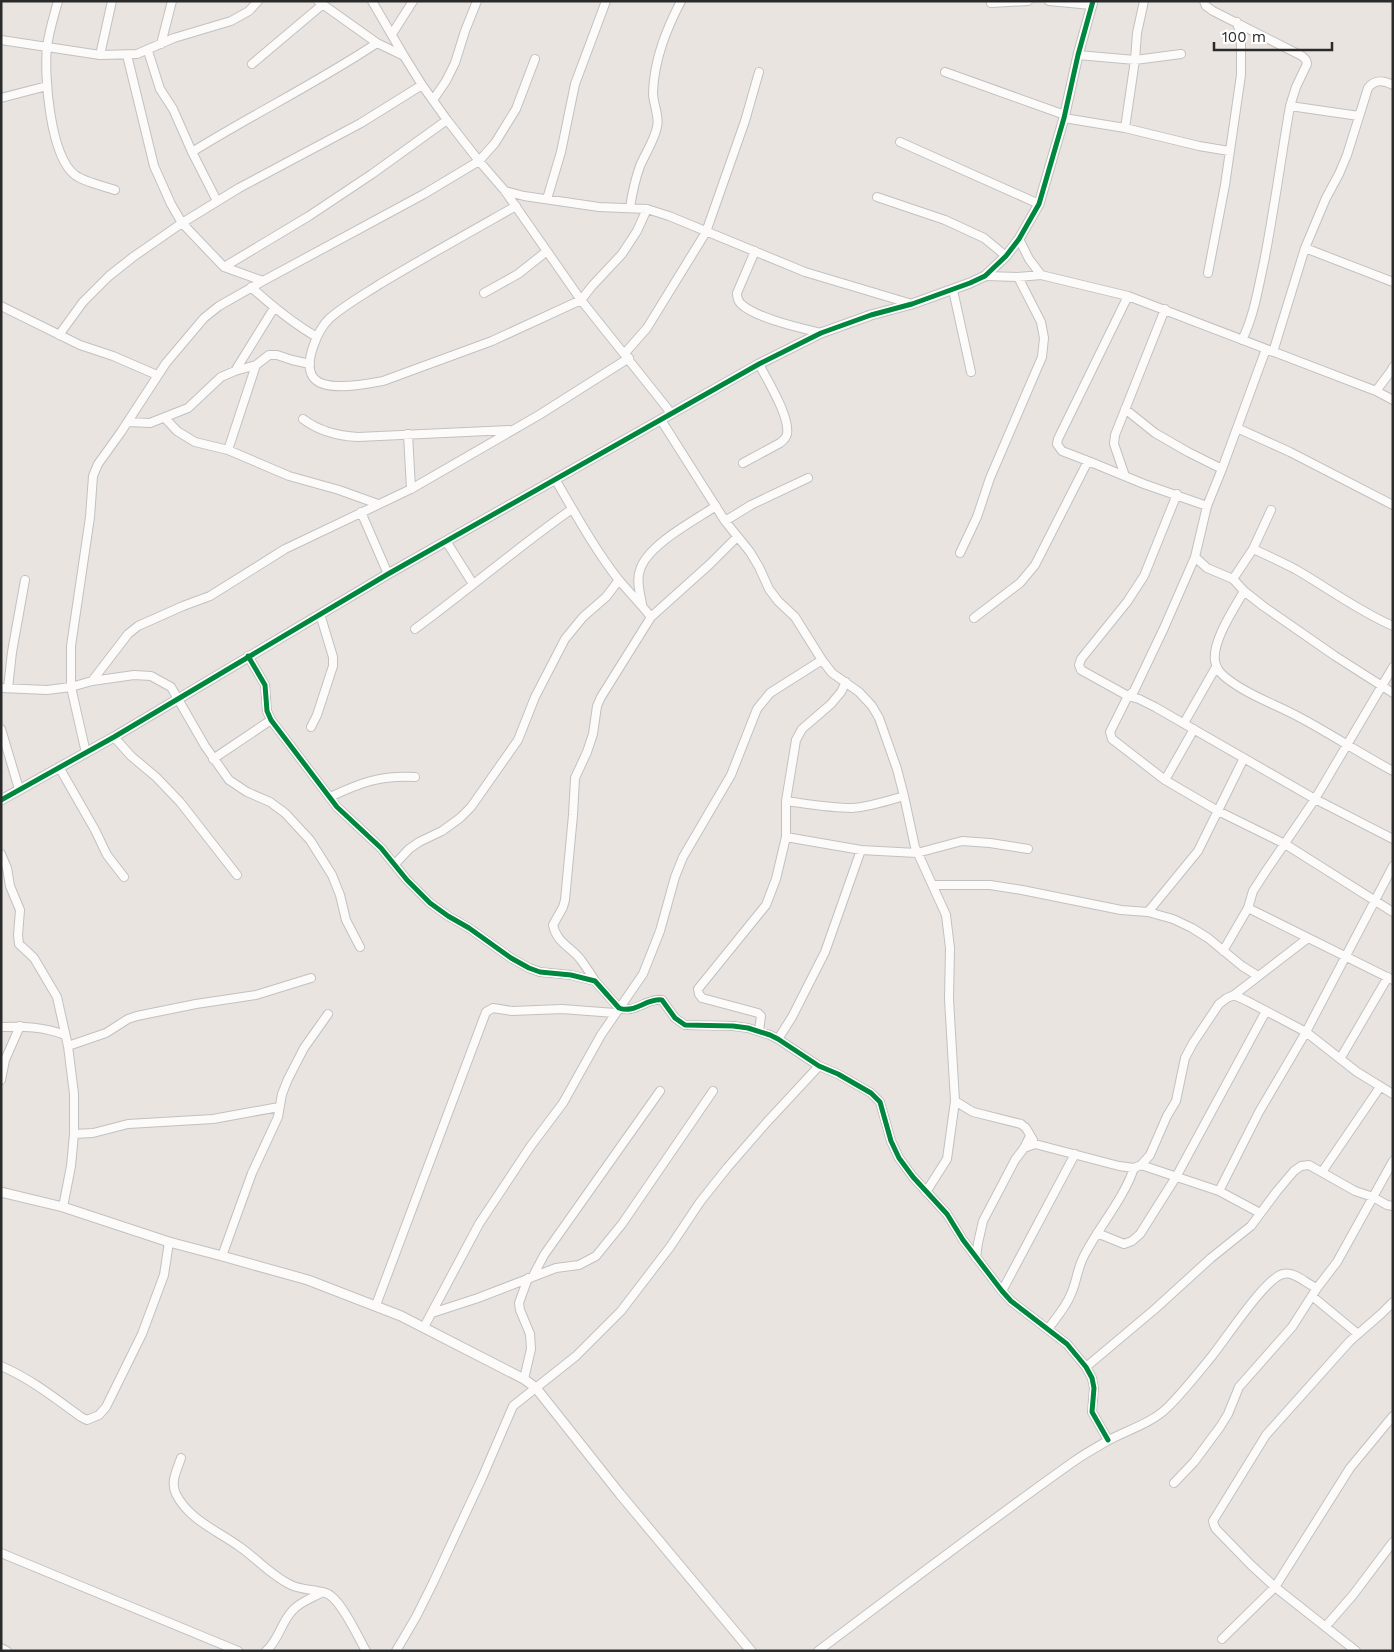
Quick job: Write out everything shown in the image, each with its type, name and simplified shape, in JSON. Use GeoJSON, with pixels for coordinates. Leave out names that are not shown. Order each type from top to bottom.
{"type":"FeatureCollection","features":[{"type":"Feature","properties":{"kind":"street"},"geometry":{"type":"LineString","coordinates":[[58,1],[47,47],[47,86],[54,131],[60,151],[68,168],[76,176],[115,190]]}},
{"type":"Feature","properties":{"kind":"street"},"geometry":{"type":"LineString","coordinates":[[100,55],[112,1]]}},
{"type":"Feature","properties":{"kind":"street"},"geometry":{"type":"LineString","coordinates":[[161,44],[172,1]]}},
{"type":"Feature","properties":{"kind":"street"},"geometry":{"type":"LineString","coordinates":[[1,40],[100,55],[127,55],[148,50],[161,44],[231,22],[249,11],[258,1]]}},
{"type":"Feature","properties":{"kind":"street"},"geometry":{"type":"LineString","coordinates":[[372,1],[422,85],[447,120],[505,191],[581,300],[672,413]]}},
{"type":"Feature","properties":{"kind":"street"},"geometry":{"type":"LineString","coordinates":[[392,34],[413,1]]}},
{"type":"Feature","properties":{"kind":"street"},"geometry":{"type":"LineString","coordinates":[[433,100],[455,63],[477,1]]}},
{"type":"Feature","properties":{"kind":"street"},"geometry":{"type":"LineString","coordinates":[[547,199],[561,152],[575,84],[606,1]]}},
{"type":"Feature","properties":{"kind":"street"},"geometry":{"type":"LineString","coordinates":[[630,208],[634,185],[657,129],[658,122],[653,94],[663,39],[681,1]]}},
{"type":"Feature","properties":{"kind":"street"},"geometry":{"type":"LineString","coordinates":[[991,3],[1028,1]]}},
{"type":"Feature","properties":{"kind":"street"},"geometry":{"type":"LineString","coordinates":[[1,800],[114,737],[388,574],[759,364],[821,333],[871,315],[954,290],[985,276],[1006,256],[1019,239],[1039,204],[1064,116],[1092,3],[1049,1]]}},
{"type":"Feature","properties":{"kind":"street"},"geometry":{"type":"LineString","coordinates":[[1125,128],[1137,33],[1144,1]]}},
{"type":"Feature","properties":{"kind":"street"},"geometry":{"type":"LineString","coordinates":[[1204,1],[1206,6],[1213,11],[1302,56],[1307,64],[1296,87],[1290,106],[1256,303],[1248,329],[1242,340]]}},
{"type":"Feature","properties":{"kind":"street"},"geometry":{"type":"LineString","coordinates":[[252,64],[320,3],[377,43],[404,56]]}},
{"type":"Feature","properties":{"kind":"street"},"geometry":{"type":"LineString","coordinates":[[1208,273],[1225,185],[1240,75],[1241,38],[1237,22]]}},
{"type":"Feature","properties":{"kind":"street"},"geometry":{"type":"LineString","coordinates":[[192,152],[222,133],[352,60],[377,43]]}},
{"type":"Feature","properties":{"kind":"street"},"geometry":{"type":"LineString","coordinates":[[148,50],[158,83],[173,109],[217,201]]}},
{"type":"Feature","properties":{"kind":"street"},"geometry":{"type":"LineString","coordinates":[[1078,55],[1135,60],[1181,54]]}},
{"type":"Feature","properties":{"kind":"street"},"geometry":{"type":"LineString","coordinates":[[127,55],[154,166],[171,204],[182,222],[224,267],[263,280]]}},
{"type":"Feature","properties":{"kind":"street"},"geometry":{"type":"LineString","coordinates":[[86,753],[71,687],[71,646],[95,469],[128,422],[157,375],[192,330],[204,318],[219,306],[263,280],[424,194],[479,161],[495,143],[516,109],[536,58]]}},
{"type":"Feature","properties":{"kind":"street"},"geometry":{"type":"LineString","coordinates":[[92,681],[128,634],[138,626],[210,596],[285,549],[411,489],[556,404],[627,355],[647,328],[706,232],[746,121],[758,72]]}},
{"type":"Feature","properties":{"kind":"street"},"geometry":{"type":"LineString","coordinates":[[945,72],[1064,116],[1125,128],[1199,146],[1229,150]]}},
{"type":"Feature","properties":{"kind":"street"},"geometry":{"type":"LineString","coordinates":[[1393,85],[1378,81],[1372,82],[1368,88],[1347,155],[1305,248],[1270,350],[1207,506],[1195,557],[1136,687],[1128,696],[1110,732],[1112,738],[1164,780],[1218,811],[1285,844],[1393,912]]}},
{"type":"Feature","properties":{"kind":"street"},"geometry":{"type":"LineString","coordinates":[[59,336],[83,302],[109,276],[182,222],[240,188],[354,127],[422,85]]}},
{"type":"Feature","properties":{"kind":"street"},"geometry":{"type":"LineString","coordinates":[[1,98],[47,86]]}},
{"type":"Feature","properties":{"kind":"street"},"geometry":{"type":"LineString","coordinates":[[1290,106],[1359,116]]}},
{"type":"Feature","properties":{"kind":"street"},"geometry":{"type":"LineString","coordinates":[[224,267],[309,216],[447,120]]}},
{"type":"Feature","properties":{"kind":"street"},"geometry":{"type":"LineString","coordinates":[[900,142],[1039,204]]}},
{"type":"Feature","properties":{"kind":"street"},"geometry":{"type":"LineString","coordinates":[[505,191],[599,207],[647,209],[669,216],[805,272],[912,304]]}},
{"type":"Feature","properties":{"kind":"street"},"geometry":{"type":"LineString","coordinates":[[877,197],[944,220],[984,238],[1006,256]]}},
{"type":"Feature","properties":{"kind":"street"},"geometry":{"type":"LineString","coordinates":[[516,206],[448,244],[345,306],[329,319],[317,337],[310,364],[314,378],[318,382],[345,387],[383,381],[492,341],[581,300],[622,254],[637,231],[647,209]]}},
{"type":"Feature","properties":{"kind":"street"},"geometry":{"type":"LineString","coordinates":[[1019,239],[1029,259],[1042,275]]}},
{"type":"Feature","properties":{"kind":"street"},"geometry":{"type":"LineString","coordinates":[[1305,248],[1393,282]]}},
{"type":"Feature","properties":{"kind":"street"},"geometry":{"type":"LineString","coordinates":[[484,293],[518,274],[547,251]]}},
{"type":"Feature","properties":{"kind":"street"},"geometry":{"type":"LineString","coordinates":[[754,251],[737,293],[740,303],[763,316],[821,333]]}},
{"type":"Feature","properties":{"kind":"street"},"geometry":{"type":"LineString","coordinates":[[985,276],[1018,277],[1042,275],[1128,296],[1376,391],[1393,400]]}},
{"type":"Feature","properties":{"kind":"street"},"geometry":{"type":"LineString","coordinates":[[960,553],[1042,357],[1044,338],[1041,322],[1018,277]]}},
{"type":"Feature","properties":{"kind":"street"},"geometry":{"type":"LineString","coordinates":[[251,287],[274,308],[317,337]]}},
{"type":"Feature","properties":{"kind":"street"},"geometry":{"type":"LineString","coordinates":[[954,290],[972,372]]}},
{"type":"Feature","properties":{"kind":"street"},"geometry":{"type":"LineString","coordinates":[[1128,296],[1057,444],[1062,451],[1207,506]]}},
{"type":"Feature","properties":{"kind":"street"},"geometry":{"type":"LineString","coordinates":[[1,306],[31,319],[59,336],[114,356],[157,375]]}},
{"type":"Feature","properties":{"kind":"street"},"geometry":{"type":"LineString","coordinates":[[235,371],[274,308]]}},
{"type":"Feature","properties":{"kind":"street"},"geometry":{"type":"LineString","coordinates":[[1125,476],[1114,444],[1115,435],[1165,309]]}},
{"type":"Feature","properties":{"kind":"street"},"geometry":{"type":"LineString","coordinates":[[128,422],[150,423],[188,408],[221,377],[256,365],[273,354],[310,364]]}},
{"type":"Feature","properties":{"kind":"street"},"geometry":{"type":"LineString","coordinates":[[743,463],[785,440],[787,432],[781,407],[759,364]]}},
{"type":"Feature","properties":{"kind":"street"},"geometry":{"type":"LineString","coordinates":[[228,450],[256,365]]}},
{"type":"Feature","properties":{"kind":"street"},"geometry":{"type":"LineString","coordinates":[[1376,391],[1393,367]]}},
{"type":"Feature","properties":{"kind":"street"},"geometry":{"type":"LineString","coordinates":[[1125,409],[1155,433],[1222,469]]}},
{"type":"Feature","properties":{"kind":"street"},"geometry":{"type":"LineString","coordinates":[[165,418],[177,431],[195,442],[228,450],[289,476],[340,490],[378,504]]}},
{"type":"Feature","properties":{"kind":"street"},"geometry":{"type":"LineString","coordinates":[[303,419],[317,428],[338,436],[358,437],[511,430]]}},
{"type":"Feature","properties":{"kind":"street"},"geometry":{"type":"LineString","coordinates":[[661,420],[725,521],[759,567],[769,589],[778,601],[795,617],[832,673],[859,692],[872,706],[879,718],[897,769],[917,853],[946,916],[950,948],[949,999],[955,1101],[947,1159],[926,1192]]}},
{"type":"Feature","properties":{"kind":"street"},"geometry":{"type":"LineString","coordinates":[[1237,428],[1290,452],[1393,505]]}},
{"type":"Feature","properties":{"kind":"street"},"geometry":{"type":"LineString","coordinates":[[408,434],[411,489]]}},
{"type":"Feature","properties":{"kind":"street"},"geometry":{"type":"LineString","coordinates":[[974,618],[1020,583],[1035,565],[1088,461]]}},
{"type":"Feature","properties":{"kind":"street"},"geometry":{"type":"LineString","coordinates":[[725,521],[751,505],[808,478]]}},
{"type":"Feature","properties":{"kind":"street"},"geometry":{"type":"LineString","coordinates":[[556,480],[600,554],[619,580],[642,604],[651,617]]}},
{"type":"Feature","properties":{"kind":"street"},"geometry":{"type":"LineString","coordinates":[[1177,494],[1144,576],[1127,602],[1082,659],[1079,665],[1081,670],[1128,696],[1139,699],[1184,723],[1315,799],[1393,839]]}},
{"type":"Feature","properties":{"kind":"street"},"geometry":{"type":"LineString","coordinates":[[642,604],[639,574],[648,556],[657,546],[716,506]]}},
{"type":"Feature","properties":{"kind":"street"},"geometry":{"type":"LineString","coordinates":[[415,629],[528,540],[572,509]]}},
{"type":"Feature","properties":{"kind":"street"},"geometry":{"type":"LineString","coordinates":[[1233,579],[1253,550],[1271,510]]}},
{"type":"Feature","properties":{"kind":"street"},"geometry":{"type":"LineString","coordinates":[[361,512],[388,574]]}},
{"type":"Feature","properties":{"kind":"street"},"geometry":{"type":"LineString","coordinates":[[617,1010],[582,960],[554,932],[553,926],[565,900],[575,778],[593,734],[597,706],[601,697],[651,617],[710,564],[737,536]]}},
{"type":"Feature","properties":{"kind":"street"},"geometry":{"type":"LineString","coordinates":[[446,541],[473,584]]}},
{"type":"Feature","properties":{"kind":"street"},"geometry":{"type":"LineString","coordinates":[[1253,550],[1296,570],[1337,596],[1393,626]]}},
{"type":"Feature","properties":{"kind":"street"},"geometry":{"type":"LineString","coordinates":[[1195,557],[1207,568],[1233,579],[1244,591],[1263,606],[1381,687],[1393,693]]}},
{"type":"Feature","properties":{"kind":"street"},"geometry":{"type":"LineString","coordinates":[[24,580],[4,688],[47,690],[134,675],[151,676],[172,687],[196,732],[229,780],[247,792],[270,802],[285,813],[310,840],[332,875],[340,895],[346,920],[360,947]]}},
{"type":"Feature","properties":{"kind":"street"},"geometry":{"type":"LineString","coordinates":[[395,864],[409,849],[442,831],[471,807],[518,740],[535,697],[564,639],[583,617],[606,597],[619,580]]}},
{"type":"Feature","properties":{"kind":"street"},"geometry":{"type":"LineString","coordinates":[[1244,591],[1228,619],[1215,648],[1214,660],[1216,667],[1246,691],[1300,718],[1393,771]]}},
{"type":"Feature","properties":{"kind":"street"},"geometry":{"type":"LineString","coordinates":[[311,727],[317,715],[333,666],[333,657],[320,614]]}},
{"type":"Feature","properties":{"kind":"street"},"geometry":{"type":"LineString","coordinates":[[248,656],[265,685],[267,711],[271,720],[337,807],[381,848],[407,880],[430,903],[511,958],[540,972],[571,975],[595,981]]}},
{"type":"Feature","properties":{"kind":"street"},"geometry":{"type":"LineString","coordinates":[[424,1327],[479,1224],[530,1147],[563,1103],[594,1046],[643,974],[660,931],[675,877],[683,857],[731,774],[756,709],[770,692],[822,660]]}},
{"type":"Feature","properties":{"kind":"street"},"geometry":{"type":"LineString","coordinates":[[1184,723],[1216,667]]}},
{"type":"Feature","properties":{"kind":"street"},"geometry":{"type":"LineString","coordinates":[[1223,952],[1248,908],[1253,891],[1315,799],[1393,667]]}},
{"type":"Feature","properties":{"kind":"street"},"geometry":{"type":"LineString","coordinates":[[759,1032],[761,1016],[758,1013],[702,998],[698,988],[766,904],[776,879],[786,837],[786,801],[796,740],[802,729],[831,704],[841,692],[846,682]]}},
{"type":"Feature","properties":{"kind":"street"},"geometry":{"type":"LineString","coordinates":[[213,758],[271,720]]}},
{"type":"Feature","properties":{"kind":"street"},"geometry":{"type":"LineString","coordinates":[[1,729],[19,789]]}},
{"type":"Feature","properties":{"kind":"street"},"geometry":{"type":"LineString","coordinates":[[1164,780],[1194,729]]}},
{"type":"Feature","properties":{"kind":"street"},"geometry":{"type":"LineString","coordinates":[[114,737],[131,756],[156,777],[180,802],[237,875]]}},
{"type":"Feature","properties":{"kind":"street"},"geometry":{"type":"LineString","coordinates":[[1148,912],[1198,851],[1244,758]]}},
{"type":"Feature","properties":{"kind":"street"},"geometry":{"type":"LineString","coordinates":[[59,767],[95,830],[104,850],[124,877]]}},
{"type":"Feature","properties":{"kind":"street"},"geometry":{"type":"LineString","coordinates":[[330,797],[366,782],[384,777],[414,777]]}},
{"type":"Feature","properties":{"kind":"street"},"geometry":{"type":"LineString","coordinates":[[786,801],[852,808],[872,805],[904,796]]}},
{"type":"Feature","properties":{"kind":"street"},"geometry":{"type":"LineString","coordinates":[[786,837],[861,850],[917,853],[962,841],[1028,849]]}},
{"type":"Feature","properties":{"kind":"street"},"geometry":{"type":"LineString","coordinates":[[778,1039],[792,1017],[825,952],[861,850]]}},
{"type":"Feature","properties":{"kind":"street"},"geometry":{"type":"LineString","coordinates":[[1,854],[10,886],[20,910],[19,944],[34,958],[57,997],[68,1046],[74,1094],[74,1134],[63,1207]]}},
{"type":"Feature","properties":{"kind":"street"},"geometry":{"type":"LineString","coordinates":[[1219,1191],[1259,1112],[1306,1032],[1393,866]]}},
{"type":"Feature","properties":{"kind":"street"},"geometry":{"type":"LineString","coordinates":[[933,885],[990,885],[1121,910],[1148,912],[1174,919],[1208,938],[1223,952],[1258,976]]}},
{"type":"Feature","properties":{"kind":"street"},"geometry":{"type":"LineString","coordinates":[[1248,908],[1390,979],[1340,1059]]}},
{"type":"Feature","properties":{"kind":"street"},"geometry":{"type":"LineString","coordinates":[[1048,1330],[1073,1292],[1077,1271],[1097,1233],[1138,1166],[1150,1156],[1167,1116],[1176,1101],[1185,1058],[1219,1004],[1234,995],[1308,938]]}},
{"type":"Feature","properties":{"kind":"street"},"geometry":{"type":"LineString","coordinates":[[68,1046],[106,1033],[128,1019],[137,1016],[196,1004],[256,995],[311,978]]}},
{"type":"Feature","properties":{"kind":"street"},"geometry":{"type":"LineString","coordinates":[[1234,995],[1306,1032],[1340,1059],[1393,1094]]}},
{"type":"Feature","properties":{"kind":"street"},"geometry":{"type":"LineString","coordinates":[[376,1305],[486,1012],[492,1008],[512,1011],[562,1009],[631,1010],[648,1001],[662,1000],[675,1018],[685,1025],[733,1026],[759,1032],[778,1039],[819,1066],[871,1093],[880,1102],[895,1150],[926,1192],[947,1214],[976,1258],[1011,1301],[1067,1344],[1086,1367],[1092,1378],[1094,1388],[1092,1412],[1108,1440]]}},
{"type":"Feature","properties":{"kind":"street"},"geometry":{"type":"LineString","coordinates":[[1097,1233],[1124,1244],[1132,1241],[1140,1234],[1176,1177],[1266,1012]]}},
{"type":"Feature","properties":{"kind":"street"},"geometry":{"type":"LineString","coordinates":[[222,1256],[252,1173],[278,1116],[285,1087],[304,1048],[328,1014]]}},
{"type":"Feature","properties":{"kind":"street"},"geometry":{"type":"LineString","coordinates":[[1,1027],[20,1026],[50,1029],[65,1035]]}},
{"type":"Feature","properties":{"kind":"street"},"geometry":{"type":"LineString","coordinates":[[1,1080],[5,1060],[20,1026]]}},
{"type":"Feature","properties":{"kind":"street"},"geometry":{"type":"LineString","coordinates":[[396,1651],[430,1590],[513,1406],[576,1356],[621,1311],[727,1168],[766,1122],[819,1066]]}},
{"type":"Feature","properties":{"kind":"street"},"geometry":{"type":"LineString","coordinates":[[1322,1172],[1380,1087]]}},
{"type":"Feature","properties":{"kind":"street"},"geometry":{"type":"LineString","coordinates":[[524,1379],[531,1349],[530,1334],[519,1303],[531,1277],[660,1091]]}},
{"type":"Feature","properties":{"kind":"street"},"geometry":{"type":"LineString","coordinates":[[432,1313],[478,1298],[556,1268],[579,1265],[596,1256],[622,1224],[713,1091]]}},
{"type":"Feature","properties":{"kind":"street"},"geometry":{"type":"LineString","coordinates":[[955,1101],[974,1112],[1021,1124],[1026,1128],[1035,1144]]}},
{"type":"Feature","properties":{"kind":"street"},"geometry":{"type":"LineString","coordinates":[[74,1134],[93,1133],[128,1124],[213,1118],[279,1107]]}},
{"type":"Feature","properties":{"kind":"street"},"geometry":{"type":"LineString","coordinates":[[976,1258],[983,1221],[1015,1160],[1030,1136]]}},
{"type":"Feature","properties":{"kind":"street"},"geometry":{"type":"LineString","coordinates":[[1024,1148],[1035,1144],[1119,1166],[1138,1166],[1219,1191],[1260,1213]]}},
{"type":"Feature","properties":{"kind":"street"},"geometry":{"type":"LineString","coordinates":[[1002,1291],[1075,1154]]}},
{"type":"Feature","properties":{"kind":"street"},"geometry":{"type":"LineString","coordinates":[[1174,1482],[1194,1462],[1224,1420],[1243,1381],[1292,1328],[1317,1288],[1337,1262],[1393,1161]]}},
{"type":"Feature","properties":{"kind":"street"},"geometry":{"type":"LineString","coordinates":[[1086,1367],[1155,1309],[1211,1258],[1251,1226],[1289,1177],[1301,1166],[1309,1165],[1340,1184],[1373,1196],[1387,1205],[1393,1206]]}},
{"type":"Feature","properties":{"kind":"street"},"geometry":{"type":"LineString","coordinates":[[1,1192],[63,1207],[169,1242],[308,1280],[376,1305],[424,1327],[524,1379],[536,1388],[620,1494],[750,1651]]}},
{"type":"Feature","properties":{"kind":"street"},"geometry":{"type":"LineString","coordinates":[[1,1366],[44,1389],[86,1420],[99,1415],[110,1400],[142,1334],[164,1275],[169,1242]]}},
{"type":"Feature","properties":{"kind":"street"},"geometry":{"type":"LineString","coordinates":[[818,1651],[991,1521],[1076,1460],[1108,1440],[1134,1428],[1166,1409],[1212,1356],[1251,1304],[1273,1279],[1280,1274],[1286,1273],[1294,1275],[1317,1288]]}},
{"type":"Feature","properties":{"kind":"street"},"geometry":{"type":"LineString","coordinates":[[1312,1296],[1358,1334]]}},
{"type":"Feature","properties":{"kind":"street"},"geometry":{"type":"LineString","coordinates":[[1356,1651],[1251,1565],[1216,1528],[1214,1521],[1266,1435],[1333,1359],[1393,1302]]}},
{"type":"Feature","properties":{"kind":"street"},"geometry":{"type":"LineString","coordinates":[[1222,1639],[1275,1586],[1350,1468],[1393,1416]]}},
{"type":"Feature","properties":{"kind":"street"},"geometry":{"type":"LineString","coordinates":[[181,1458],[173,1478],[175,1493],[186,1508],[205,1525],[239,1546],[282,1580],[294,1587],[331,1596],[341,1608],[366,1651]]}},
{"type":"Feature","properties":{"kind":"street"},"geometry":{"type":"LineString","coordinates":[[1326,1626],[1353,1595],[1393,1542]]}},
{"type":"Feature","properties":{"kind":"street"},"geometry":{"type":"LineString","coordinates":[[1,1553],[238,1651]]}},
{"type":"Feature","properties":{"kind":"street"},"geometry":{"type":"LineString","coordinates":[[266,1651],[274,1642],[294,1609],[321,1593]]}},
{"type":"Feature","properties":{"kind":"street"},"geometry":{"type":"LineString","coordinates":[[1,1648],[7,1651]]}},
{"type":"Feature","properties":{"kind":"cycle path"},"geometry":{"type":"LineString","coordinates":[[1,800],[114,737],[388,574],[759,364],[821,333],[871,315],[912,304],[985,276],[1006,256],[1019,239],[1039,204],[1064,118],[1078,55],[1093,1]]}},
{"type":"Feature","properties":{"kind":"cycle path"},"geometry":{"type":"LineString","coordinates":[[248,656],[265,685],[267,711],[271,720],[337,807],[381,848],[407,880],[430,903],[448,916],[529,968],[540,972],[571,975],[595,981],[619,1008],[630,1009],[651,1001],[662,1000],[675,1018],[685,1025],[733,1026],[748,1028],[770,1035],[819,1066],[838,1074],[871,1093],[880,1102],[891,1141],[899,1158],[913,1177],[947,1214],[963,1240],[1002,1291],[1011,1301],[1067,1344],[1086,1367],[1092,1378],[1094,1388],[1092,1412],[1108,1440]]}}]}
